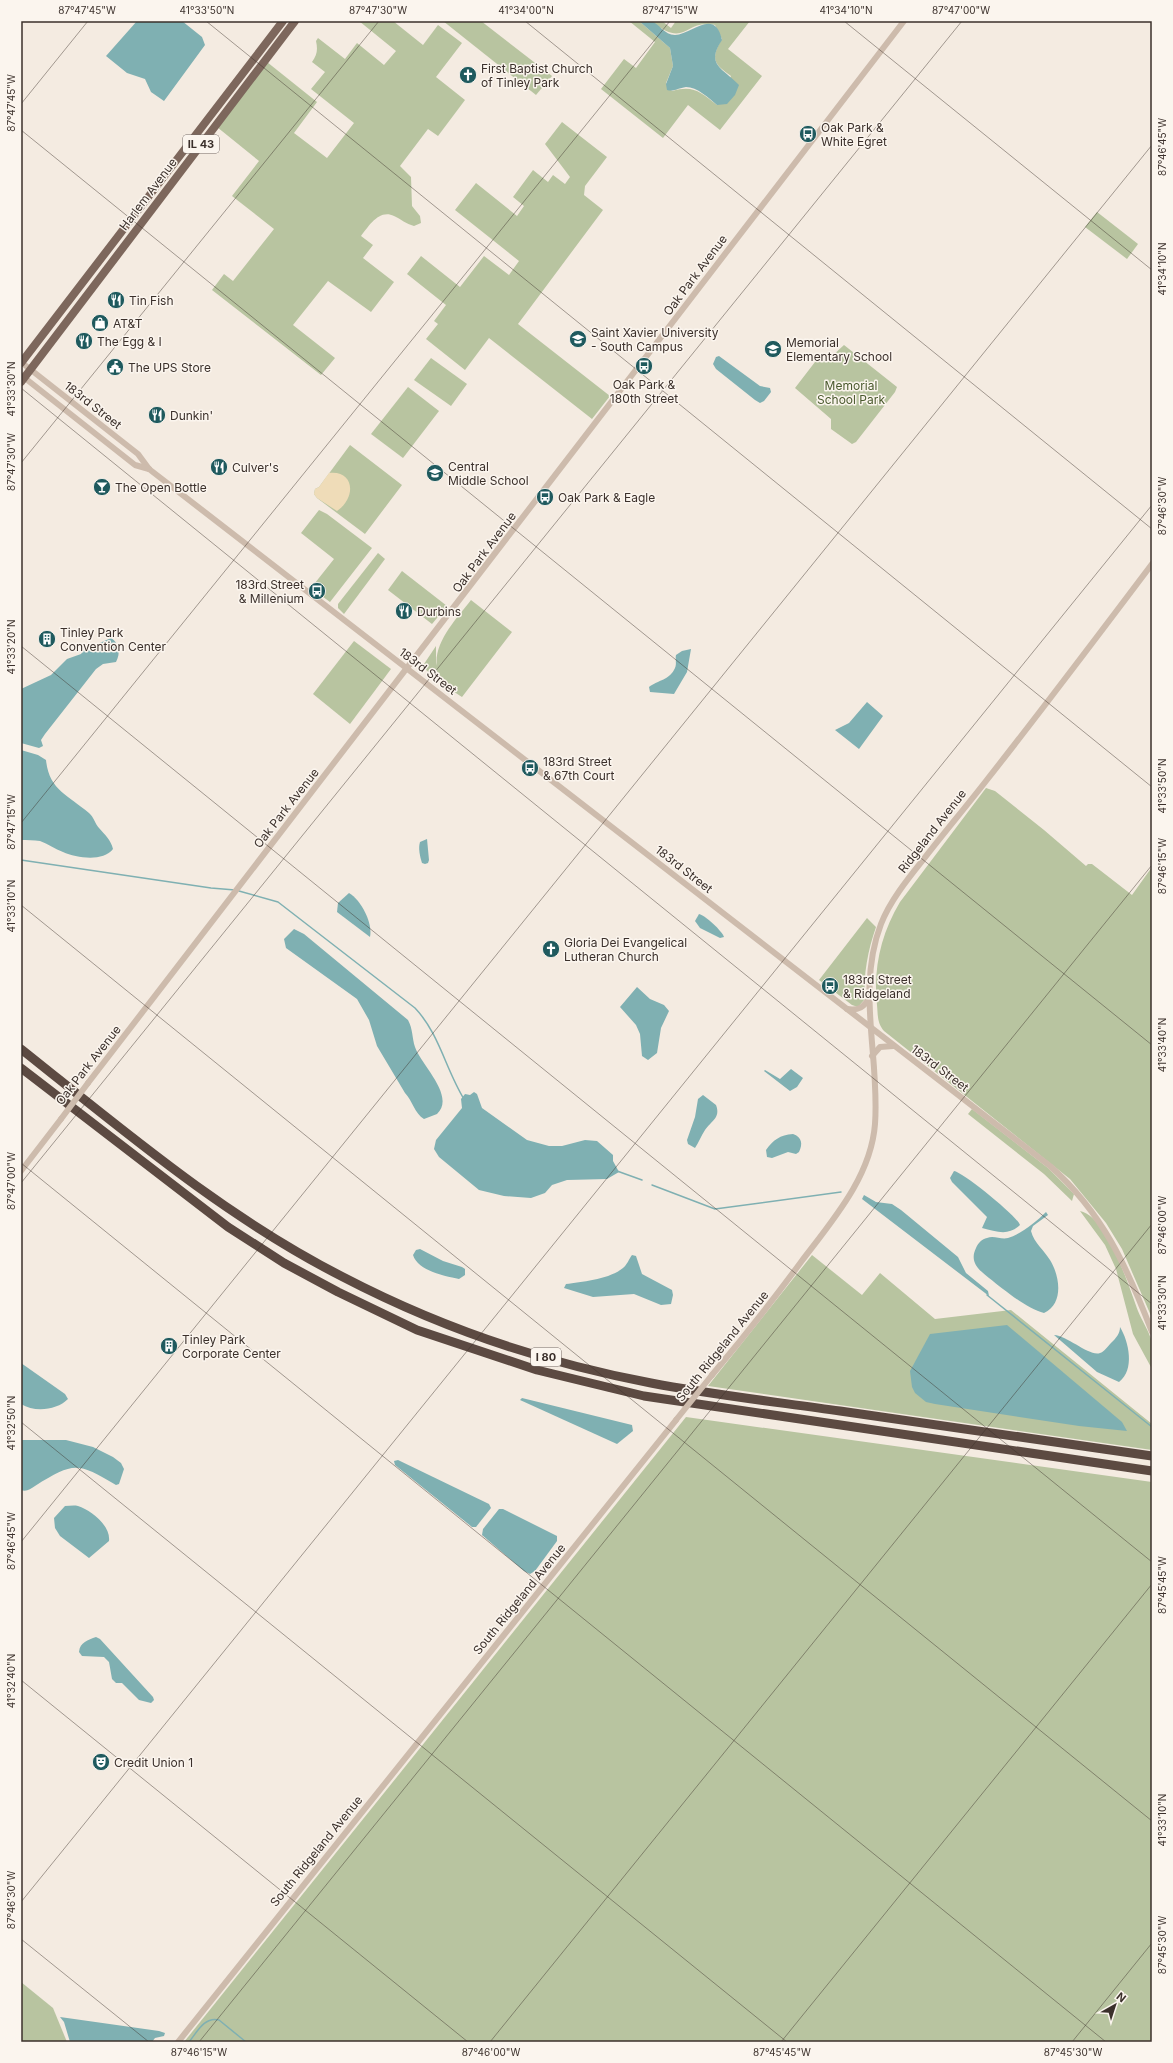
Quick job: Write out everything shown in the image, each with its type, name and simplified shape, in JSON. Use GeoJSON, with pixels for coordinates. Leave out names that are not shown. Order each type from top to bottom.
{"type":"FeatureCollection","features":[{"type":"Feature","properties":{"kind":"highway","name":"I 80"},"geometry":{"type":"LineString","coordinates":[[21,1049],[182,1176],[236,1214],[298,1253],[344,1278],[423,1316],[541,1356],[648,1382],[1152,1456]]}},
{"type":"Feature","properties":{"kind":"highway","name":"I 80"},"geometry":{"type":"LineString","coordinates":[[21,1068],[228,1227],[284,1263],[338,1292],[417,1330],[502,1359],[591,1385],[680,1403],[1152,1471]]}},
{"type":"Feature","properties":{"kind":"highway"},"geometry":{"type":"LineString","coordinates":[[21,1074],[63,1100]]}},
{"type":"Feature","properties":{"kind":"main road","name":"Harlem Avenue"},"geometry":{"type":"LineString","coordinates":[[21,362],[283,21]]}},
{"type":"Feature","properties":{"kind":"main road","name":"Harlem Avenue"},"geometry":{"type":"LineString","coordinates":[[22,378],[31,370],[295,21]]}},
{"type":"Feature","properties":{"kind":"street","name":"Oak Park Avenue"},"geometry":{"type":"LineString","coordinates":[[21,1171],[408,669],[904,21]]}},
{"type":"Feature","properties":{"kind":"street","name":"183rd Street"},"geometry":{"type":"LineString","coordinates":[[21,362],[138,454],[149,469],[893,1046],[1045,1162],[1080,1197],[1099,1220],[1117,1249],[1133,1282],[1152,1332]]}},
{"type":"Feature","properties":{"kind":"street","name":"183rd Street"},"geometry":{"type":"LineString","coordinates":[[22,378],[135,466],[149,469]]}},
{"type":"Feature","properties":{"kind":"street","name":"Ridgeland Avenue"},"geometry":{"type":"LineString","coordinates":[[867,1162],[876,1123],[876,1101],[870,1028],[872,954],[881,925],[891,905],[912,874],[1152,564]]}},
{"type":"Feature","properties":{"kind":"street"},"geometry":{"type":"LineString","coordinates":[[845,1008],[859,1009],[865,1005],[870,997]]}},
{"type":"Feature","properties":{"kind":"street"},"geometry":{"type":"LineString","coordinates":[[872,1056],[880,1047],[893,1046]]}},
{"type":"Feature","properties":{"kind":"street","name":"South Ridgeland Avenue"},"geometry":{"type":"LineString","coordinates":[[178,2042],[762,1314],[825,1231],[851,1193],[867,1162]]}},
{"type":"Feature","properties":{"kind":"green space"},"geometry":{"type":"Polygon","coordinates":[[[359,21],[393,21],[423,45],[438,25],[462,43],[436,77],[465,100],[438,136],[428,129],[400,166],[411,177],[412,206],[420,216],[421,223],[414,226],[389,214],[384,215],[371,223],[361,236],[373,245],[363,258],[394,282],[371,312],[328,281],[293,325],[335,358],[321,375],[212,290],[224,274],[233,281],[274,229],[232,196],[259,161],[217,127],[267,62],[317,102],[294,133],[327,158],[354,123],[311,89],[325,72],[312,62],[317,52],[316,41],[318,38],[345,59],[357,43],[384,65],[396,51],[359,21]]]}},
{"type":"Feature","properties":{"kind":"green space"},"geometry":{"type":"Polygon","coordinates":[[[443,21],[481,21],[552,76],[536,95],[443,21]]]}},
{"type":"Feature","properties":{"kind":"green space"},"geometry":{"type":"Polygon","coordinates":[[[629,21],[639,21],[670,48],[673,66],[666,83],[672,91],[691,89],[706,96],[717,105],[731,76],[721,68],[715,56],[722,39],[715,25],[705,24],[679,33],[672,33],[651,21],[662,21],[671,28],[676,21],[750,21],[728,49],[762,76],[720,130],[688,105],[663,138],[601,89],[624,59],[636,68],[655,42],[629,21]]]}},
{"type":"Feature","properties":{"kind":"green space"},"geometry":{"type":"Polygon","coordinates":[[[562,122],[607,157],[585,186],[584,195],[603,210],[518,324],[610,396],[592,419],[489,338],[465,370],[426,339],[438,324],[434,321],[446,305],[407,274],[421,256],[460,287],[484,256],[509,275],[519,261],[455,210],[476,183],[517,216],[524,206],[513,197],[533,170],[548,182],[553,175],[565,184],[570,177],[545,144],[562,122]]]}},
{"type":"Feature","properties":{"kind":"green space"},"geometry":{"type":"Polygon","coordinates":[[[1097,212],[1138,244],[1127,259],[1085,227],[1097,212]]]}},
{"type":"Feature","properties":{"kind":"green space","name":"Memorial School Park"},"geometry":{"type":"Polygon","coordinates":[[[844,345],[897,387],[895,392],[856,442],[852,444],[831,429],[831,419],[795,388],[815,362],[831,357],[844,345]]]}},
{"type":"Feature","properties":{"kind":"green space"},"geometry":{"type":"Polygon","coordinates":[[[431,358],[467,384],[451,406],[414,380],[431,358]]]}},
{"type":"Feature","properties":{"kind":"green space"},"geometry":{"type":"Polygon","coordinates":[[[408,387],[439,411],[403,458],[371,434],[408,387]]]}},
{"type":"Feature","properties":{"kind":"green space"},"geometry":{"type":"Polygon","coordinates":[[[350,445],[402,485],[365,534],[317,498],[314,494],[315,489],[319,487],[350,445]]]}},
{"type":"Feature","properties":{"kind":"green space"},"geometry":{"type":"Polygon","coordinates":[[[319,510],[327,514],[372,548],[330,602],[311,588],[334,559],[301,533],[319,510]]]}},
{"type":"Feature","properties":{"kind":"green space"},"geometry":{"type":"Polygon","coordinates":[[[378,553],[385,559],[344,614],[338,608],[338,604],[378,553]]]}},
{"type":"Feature","properties":{"kind":"green space"},"geometry":{"type":"Polygon","coordinates":[[[402,571],[447,606],[432,624],[388,590],[402,571]]]}},
{"type":"Feature","properties":{"kind":"green space"},"geometry":{"type":"Polygon","coordinates":[[[471,600],[512,632],[462,697],[445,684],[439,673],[437,662],[438,650],[456,618],[471,600]]]}},
{"type":"Feature","properties":{"kind":"green space"},"geometry":{"type":"Polygon","coordinates":[[[354,641],[391,669],[350,724],[313,694],[354,641]]]}},
{"type":"Feature","properties":{"kind":"green space"},"geometry":{"type":"Polygon","coordinates":[[[436,646],[436,662],[441,681],[422,667],[436,646]]]}},
{"type":"Feature","properties":{"kind":"green space"},"geometry":{"type":"Polygon","coordinates":[[[986,788],[995,791],[1086,866],[1088,864],[1092,864],[1132,895],[1152,867],[1152,1318],[1122,1249],[1106,1223],[1070,1179],[884,1031],[879,1022],[876,978],[883,939],[893,914],[900,902],[986,788]]]}},
{"type":"Feature","properties":{"kind":"green space"},"geometry":{"type":"Polygon","coordinates":[[[867,918],[876,927],[867,963],[865,999],[858,1007],[852,1005],[819,980],[867,918]]]}},
{"type":"Feature","properties":{"kind":"green space"},"geometry":{"type":"Polygon","coordinates":[[[972,1109],[1048,1168],[1074,1194],[1072,1201],[1044,1174],[968,1114],[972,1109]]]}},
{"type":"Feature","properties":{"kind":"green space"},"geometry":{"type":"Polygon","coordinates":[[[1080,1211],[1090,1216],[1099,1225],[1116,1254],[1138,1311],[1152,1342],[1152,1369],[1133,1334],[1116,1269],[1105,1245],[1080,1211]]]}},
{"type":"Feature","properties":{"kind":"green space"},"geometry":{"type":"Polygon","coordinates":[[[812,1255],[862,1295],[880,1273],[935,1319],[1011,1310],[1152,1424],[1152,1450],[708,1386],[812,1255]]]}},
{"type":"Feature","properties":{"kind":"green space"},"geometry":{"type":"Polygon","coordinates":[[[686,1417],[1152,1482],[1152,2042],[184,2042],[686,1417]]]}},
{"type":"Feature","properties":{"kind":"green space"},"geometry":{"type":"Polygon","coordinates":[[[21,1982],[53,2008],[67,2042],[21,2042],[21,1982]]]}},
{"type":"Feature","properties":{"kind":"sand"},"geometry":{"type":"Polygon","coordinates":[[[329,473],[337,473],[344,476],[348,480],[350,486],[348,499],[337,511],[317,498],[314,494],[315,489],[319,487],[329,473]]]}},
{"type":"Feature","properties":{"kind":"water"},"geometry":{"type":"Polygon","coordinates":[[[137,21],[182,21],[202,37],[205,45],[164,101],[151,92],[145,79],[127,73],[106,56],[137,21]]]}},
{"type":"Feature","properties":{"kind":"water"},"geometry":{"type":"Polygon","coordinates":[[[639,21],[654,22],[671,35],[682,34],[702,25],[714,25],[719,30],[722,40],[715,55],[716,61],[718,66],[739,85],[735,95],[727,104],[717,105],[703,93],[690,87],[672,91],[667,90],[666,84],[673,66],[670,48],[639,21]]]}},
{"type":"Feature","properties":{"kind":"water"},"geometry":{"type":"Polygon","coordinates":[[[719,356],[760,386],[770,388],[771,392],[764,401],[760,403],[755,400],[716,369],[713,364],[716,357],[719,356]]]}},
{"type":"Feature","properties":{"kind":"water"},"geometry":{"type":"Polygon","coordinates":[[[111,638],[116,643],[119,652],[116,662],[103,664],[96,669],[45,734],[41,740],[43,746],[39,748],[21,743],[21,689],[51,675],[67,659],[81,654],[84,650],[111,638]]]}},
{"type":"Feature","properties":{"kind":"water"},"geometry":{"type":"Polygon","coordinates":[[[691,649],[687,672],[674,694],[650,692],[649,687],[673,672],[676,666],[676,655],[682,651],[691,649]]]}},
{"type":"Feature","properties":{"kind":"water"},"geometry":{"type":"Polygon","coordinates":[[[867,702],[883,716],[859,749],[835,730],[849,723],[867,702]]]}},
{"type":"Feature","properties":{"kind":"water"},"geometry":{"type":"Polygon","coordinates":[[[21,750],[38,755],[46,760],[48,770],[55,785],[91,815],[109,840],[113,849],[109,853],[103,856],[90,858],[75,856],[40,841],[21,840],[21,750]]]}},
{"type":"Feature","properties":{"kind":"water"},"geometry":{"type":"Polygon","coordinates":[[[427,839],[429,860],[428,863],[425,864],[422,863],[419,847],[420,842],[427,839]]]}},
{"type":"Feature","properties":{"kind":"water"},"geometry":{"type":"Polygon","coordinates":[[[349,893],[358,901],[365,912],[370,925],[370,937],[337,912],[338,903],[349,893]]]}},
{"type":"Feature","properties":{"kind":"water"},"geometry":{"type":"Polygon","coordinates":[[[699,914],[713,924],[724,937],[720,938],[700,928],[695,921],[699,914]]]}},
{"type":"Feature","properties":{"kind":"water"},"geometry":{"type":"Polygon","coordinates":[[[294,929],[304,934],[408,1020],[418,1054],[440,1090],[442,1107],[437,1114],[424,1119],[418,1114],[377,1046],[369,1020],[357,999],[286,948],[284,939],[294,929]]]}},
{"type":"Feature","properties":{"kind":"water"},"geometry":{"type":"Polygon","coordinates":[[[637,987],[650,999],[664,1005],[669,1011],[661,1028],[657,1053],[648,1060],[642,1056],[640,1034],[636,1025],[620,1007],[637,987]]]}},
{"type":"Feature","properties":{"kind":"water"},"geometry":{"type":"Polygon","coordinates":[[[791,1069],[803,1078],[797,1087],[790,1091],[764,1071],[765,1070],[780,1079],[791,1069]]]}},
{"type":"Feature","properties":{"kind":"water"},"geometry":{"type":"Polygon","coordinates":[[[474,1092],[477,1094],[482,1108],[527,1140],[549,1146],[562,1146],[585,1140],[597,1141],[613,1155],[613,1161],[619,1172],[607,1179],[567,1180],[552,1185],[545,1193],[531,1198],[504,1196],[479,1190],[439,1157],[434,1149],[436,1140],[462,1108],[461,1099],[465,1094],[470,1095],[474,1092]]]}},
{"type":"Feature","properties":{"kind":"water"},"geometry":{"type":"Polygon","coordinates":[[[703,1095],[716,1105],[717,1113],[715,1119],[705,1130],[695,1148],[688,1144],[687,1140],[695,1117],[698,1099],[703,1095]]]}},
{"type":"Feature","properties":{"kind":"water"},"geometry":{"type":"Polygon","coordinates":[[[793,1134],[796,1135],[801,1141],[799,1152],[796,1154],[788,1152],[772,1158],[767,1157],[766,1150],[771,1143],[781,1137],[793,1134]]]}},
{"type":"Feature","properties":{"kind":"water"},"geometry":{"type":"Polygon","coordinates":[[[954,1171],[990,1195],[1017,1220],[1020,1225],[1012,1231],[1007,1232],[998,1232],[982,1228],[987,1217],[952,1182],[950,1178],[954,1171]]]}},
{"type":"Feature","properties":{"kind":"water"},"geometry":{"type":"Polygon","coordinates":[[[864,1195],[876,1202],[892,1204],[901,1210],[958,1257],[966,1273],[988,1291],[989,1296],[862,1199],[864,1195]]]}},
{"type":"Feature","properties":{"kind":"water"},"geometry":{"type":"Polygon","coordinates":[[[1046,1212],[1048,1215],[1033,1226],[1031,1231],[1037,1243],[1048,1256],[1058,1281],[1055,1303],[1044,1313],[1037,1311],[1023,1303],[985,1275],[974,1262],[974,1253],[982,1240],[990,1237],[1008,1238],[1018,1234],[1038,1220],[1046,1212]]]}},
{"type":"Feature","properties":{"kind":"water"},"geometry":{"type":"Polygon","coordinates":[[[420,1249],[443,1261],[462,1267],[465,1269],[465,1275],[459,1279],[426,1269],[416,1261],[413,1255],[416,1250],[420,1249]]]}},
{"type":"Feature","properties":{"kind":"water"},"geometry":{"type":"Polygon","coordinates":[[[632,1255],[636,1256],[642,1274],[672,1290],[673,1295],[671,1304],[661,1305],[634,1294],[593,1297],[564,1288],[566,1284],[611,1275],[624,1267],[632,1255]]]}},
{"type":"Feature","properties":{"kind":"water"},"geometry":{"type":"Polygon","coordinates":[[[1007,1325],[1122,1422],[1127,1431],[1079,1426],[935,1404],[926,1402],[915,1393],[912,1387],[910,1371],[930,1334],[1007,1325]]]}},
{"type":"Feature","properties":{"kind":"water"},"geometry":{"type":"Polygon","coordinates":[[[1120,1327],[1128,1348],[1129,1363],[1124,1377],[1119,1382],[1097,1372],[1054,1335],[1060,1336],[1091,1352],[1100,1353],[1116,1338],[1120,1327]]]}},
{"type":"Feature","properties":{"kind":"water"},"geometry":{"type":"Polygon","coordinates":[[[21,1363],[65,1394],[68,1399],[58,1406],[46,1409],[33,1409],[21,1404],[21,1363]]]}},
{"type":"Feature","properties":{"kind":"water"},"geometry":{"type":"Polygon","coordinates":[[[522,1398],[632,1425],[633,1431],[617,1444],[520,1400],[522,1398]]]}},
{"type":"Feature","properties":{"kind":"water"},"geometry":{"type":"Polygon","coordinates":[[[21,1440],[66,1440],[93,1447],[113,1457],[121,1463],[124,1469],[119,1484],[116,1485],[92,1472],[76,1468],[59,1472],[28,1490],[21,1490],[21,1440]]]}},
{"type":"Feature","properties":{"kind":"water"},"geometry":{"type":"Polygon","coordinates":[[[398,1460],[489,1504],[491,1508],[476,1527],[472,1527],[395,1465],[394,1461],[398,1460]]]}},
{"type":"Feature","properties":{"kind":"water"},"geometry":{"type":"Polygon","coordinates":[[[65,1506],[78,1506],[89,1511],[99,1519],[107,1530],[109,1541],[89,1558],[60,1536],[55,1528],[54,1518],[65,1506]]]}},
{"type":"Feature","properties":{"kind":"water"},"geometry":{"type":"Polygon","coordinates":[[[499,1509],[503,1509],[557,1536],[557,1541],[535,1571],[530,1574],[524,1571],[482,1535],[483,1529],[499,1509]]]}},
{"type":"Feature","properties":{"kind":"water"},"geometry":{"type":"Polygon","coordinates":[[[96,1637],[100,1639],[153,1697],[154,1700],[151,1703],[139,1700],[122,1683],[116,1683],[112,1679],[109,1662],[104,1657],[82,1656],[79,1652],[81,1646],[90,1639],[96,1637]]]}},
{"type":"Feature","properties":{"kind":"water"},"geometry":{"type":"Polygon","coordinates":[[[60,2017],[165,2033],[164,2036],[155,2038],[152,2042],[70,2042],[64,2022],[60,2017]]]}},
{"type":"Feature","properties":{"kind":"waterway"},"geometry":{"type":"LineString","coordinates":[[21,860],[211,888],[235,890]]}},
{"type":"Feature","properties":{"kind":"waterway"},"geometry":{"type":"LineString","coordinates":[[239,891],[278,902],[415,1008],[423,1018],[436,1040],[464,1099]]}},
{"type":"Feature","properties":{"kind":"waterway"},"geometry":{"type":"LineString","coordinates":[[617,1171],[642,1180]]}},
{"type":"Feature","properties":{"kind":"waterway"},"geometry":{"type":"LineString","coordinates":[[652,1185],[715,1209],[841,1192]]}},
{"type":"Feature","properties":{"kind":"waterway"},"geometry":{"type":"LineString","coordinates":[[987,1295],[1152,1427]]}},
{"type":"Feature","properties":{"kind":"waterway"},"geometry":{"type":"LineString","coordinates":[[189,2042],[205,2023],[214,2019],[219,2020],[246,2042]]}},
{"type":"Feature","properties":{"kind":"place","name":"First Baptist Church of Tinley Park"},"geometry":{"type":"Point","coordinates":[468,75]}},
{"type":"Feature","properties":{"kind":"place","name":"Oak Park & White Egret"},"geometry":{"type":"Point","coordinates":[808,134]}},
{"type":"Feature","properties":{"kind":"place","name":"Tin Fish"},"geometry":{"type":"Point","coordinates":[116,300]}},
{"type":"Feature","properties":{"kind":"place","name":"AT&T"},"geometry":{"type":"Point","coordinates":[100,323]}},
{"type":"Feature","properties":{"kind":"place","name":"Saint Xavier University - South Campus"},"geometry":{"type":"Point","coordinates":[578,339]}},
{"type":"Feature","properties":{"kind":"place","name":"The Egg & I"},"geometry":{"type":"Point","coordinates":[84,341]}},
{"type":"Feature","properties":{"kind":"place","name":"Memorial Elementary School"},"geometry":{"type":"Point","coordinates":[773,349]}},
{"type":"Feature","properties":{"kind":"place","name":"Oak Park & 180th Street"},"geometry":{"type":"Point","coordinates":[644,366]}},
{"type":"Feature","properties":{"kind":"place","name":"The UPS Store"},"geometry":{"type":"Point","coordinates":[115,367]}},
{"type":"Feature","properties":{"kind":"place","name":"Dunkin'"},"geometry":{"type":"Point","coordinates":[157,415]}},
{"type":"Feature","properties":{"kind":"place","name":"Culver's"},"geometry":{"type":"Point","coordinates":[219,467]}},
{"type":"Feature","properties":{"kind":"place","name":"Central Middle School"},"geometry":{"type":"Point","coordinates":[435,473]}},
{"type":"Feature","properties":{"kind":"place","name":"The Open Bottle"},"geometry":{"type":"Point","coordinates":[102,487]}},
{"type":"Feature","properties":{"kind":"place","name":"Oak Park & Eagle"},"geometry":{"type":"Point","coordinates":[545,497]}},
{"type":"Feature","properties":{"kind":"place","name":"183rd Street & Millenium"},"geometry":{"type":"Point","coordinates":[317,591]}},
{"type":"Feature","properties":{"kind":"place","name":"Durbins"},"geometry":{"type":"Point","coordinates":[404,611]}},
{"type":"Feature","properties":{"kind":"place","name":"Tinley Park Convention Center"},"geometry":{"type":"Point","coordinates":[47,639]}},
{"type":"Feature","properties":{"kind":"place","name":"183rd Street & 67th Court"},"geometry":{"type":"Point","coordinates":[530,768]}},
{"type":"Feature","properties":{"kind":"place","name":"Gloria Dei Evangelical Lutheran Church"},"geometry":{"type":"Point","coordinates":[551,949]}},
{"type":"Feature","properties":{"kind":"place","name":"183rd Street & Ridgeland"},"geometry":{"type":"Point","coordinates":[830,986]}},
{"type":"Feature","properties":{"kind":"place","name":"Tinley Park Corporate Center"},"geometry":{"type":"Point","coordinates":[169,1346]}},
{"type":"Feature","properties":{"kind":"place","name":"Credit Union 1"},"geometry":{"type":"Point","coordinates":[101,1762]}}]}
